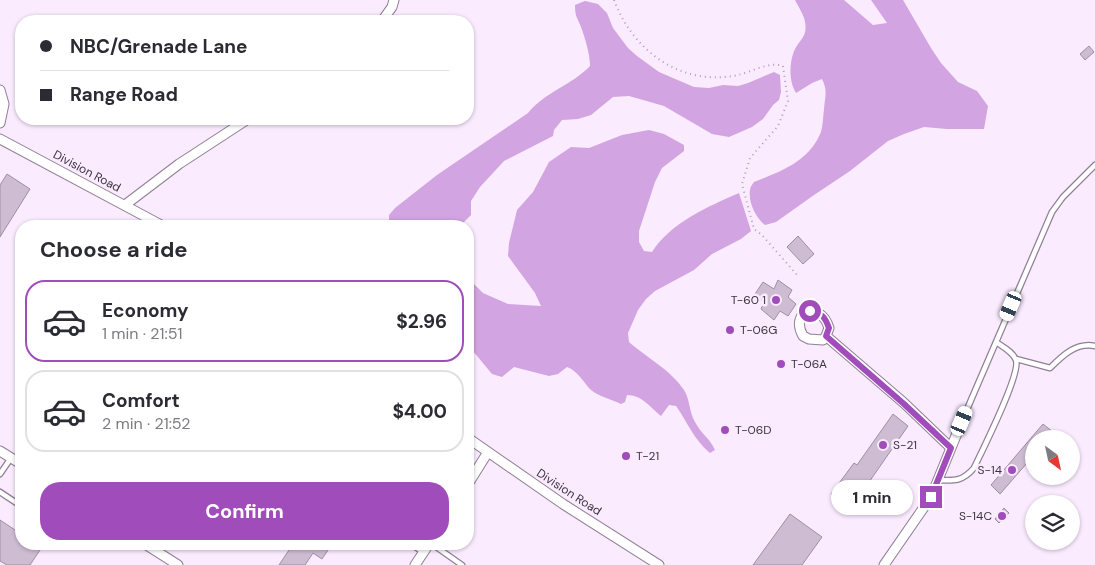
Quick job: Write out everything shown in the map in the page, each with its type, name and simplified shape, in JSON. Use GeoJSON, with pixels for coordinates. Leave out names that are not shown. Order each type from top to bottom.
{"type":"FeatureCollection","features":[{"type":"Feature","properties":{"kind":"street"},"geometry":{"type":"LineString","coordinates":[[386,15],[394,0]]}},
{"type":"Feature","properties":{"kind":"street"},"geometry":{"type":"LineString","coordinates":[[0,90],[4,104],[0,123]]}},
{"type":"Feature","properties":{"kind":"street"},"geometry":{"type":"LineString","coordinates":[[125,205],[179,164],[239,125]]}},
{"type":"Feature","properties":{"kind":"street","name":"Division Road"},"geometry":{"type":"LineString","coordinates":[[0,139],[152,220]]}},
{"type":"Feature","properties":{"kind":"street"},"geometry":{"type":"LineString","coordinates":[[826,336],[951,448]]}},
{"type":"Feature","properties":{"kind":"street"},"geometry":{"type":"LineString","coordinates":[[884,565],[931,497],[962,421]]}},
{"type":"Feature","properties":{"kind":"street","name":"Division Road"},"geometry":{"type":"LineString","coordinates":[[474,442],[563,504],[659,565]]}},
{"type":"Feature","properties":{"kind":"street"},"geometry":{"type":"LineString","coordinates":[[0,451],[15,460]]}},
{"type":"Feature","properties":{"kind":"street"},"geometry":{"type":"LineString","coordinates":[[474,474],[488,452]]}},
{"type":"Feature","properties":{"kind":"street"},"geometry":{"type":"LineString","coordinates":[[154,550],[178,565]]}},
{"type":"Feature","properties":{"kind":"street"},"geometry":{"type":"LineString","coordinates":[[415,565],[424,552]]}},
{"type":"Feature","properties":{"kind":"lane"},"geometry":{"type":"LineString","coordinates":[[962,421],[1052,212],[1063,197],[1095,165]]}},
{"type":"Feature","properties":{"kind":"lane"},"geometry":{"type":"LineString","coordinates":[[996,342],[1016,359],[1050,368],[1066,352],[1082,346],[1095,346]]}},
{"type":"Feature","properties":{"kind":"lane"},"geometry":{"type":"LineString","coordinates":[[938,480],[960,480],[968,476],[974,468],[1012,383],[1017,366],[1016,359]]}},
{"type":"Feature","properties":{"kind":"lane"},"geometry":{"type":"LineString","coordinates":[[0,474],[11,458]]}},
{"type":"Feature","properties":{"kind":"lane"},"geometry":{"type":"LineString","coordinates":[[0,492],[15,502]]}},
{"type":"Feature","properties":{"kind":"lane"},"geometry":{"type":"LineString","coordinates":[[439,550],[462,565]]}},
{"type":"Feature","properties":{"kind":"path"},"geometry":{"type":"LineString","coordinates":[[614,0],[620,16],[634,37],[650,54],[669,66],[690,74],[719,77],[736,76],[780,65],[783,66],[788,102],[778,126],[750,158],[742,184],[755,231],[762,235],[799,277]]}},
{"type":"Feature","properties":{"kind":"shaded area"},"geometry":{"type":"Polygon","coordinates":[[[795,0],[844,0],[873,25],[887,23],[871,0],[903,0],[941,63],[958,82],[977,91],[988,106],[984,129],[924,127],[888,141],[850,171],[776,222],[765,225],[751,205],[751,186],[754,182],[784,169],[802,158],[816,142],[823,124],[826,94],[822,79],[796,93],[792,84],[790,73],[792,56],[804,35],[806,27],[795,0]]]}},
{"type":"Feature","properties":{"kind":"shaded area"},"geometry":{"type":"Polygon","coordinates":[[[585,1],[598,4],[607,13],[613,28],[628,48],[659,72],[694,87],[709,88],[723,85],[738,86],[774,72],[780,75],[781,92],[779,100],[763,119],[752,127],[729,137],[712,134],[664,106],[629,96],[613,97],[591,115],[578,119],[562,120],[554,130],[553,136],[504,161],[480,187],[471,201],[471,215],[466,220],[389,220],[389,215],[395,208],[437,175],[528,113],[542,99],[583,73],[590,66],[587,46],[576,17],[575,5],[585,1]]]}},
{"type":"Feature","properties":{"kind":"shaded area"},"geometry":{"type":"Polygon","coordinates":[[[649,130],[664,134],[684,145],[684,151],[662,168],[655,182],[639,231],[639,242],[644,251],[652,252],[669,232],[680,224],[703,210],[739,193],[751,231],[741,239],[712,254],[694,270],[655,291],[638,310],[628,333],[629,342],[672,376],[684,390],[695,422],[715,450],[710,453],[695,437],[676,406],[669,405],[661,416],[646,402],[637,397],[627,395],[625,402],[621,404],[591,390],[577,374],[567,367],[558,374],[549,376],[514,367],[502,377],[492,374],[474,352],[474,284],[483,293],[508,304],[541,306],[535,293],[508,256],[509,243],[517,210],[533,192],[549,162],[571,147],[589,148],[622,135],[649,130]]]}},
{"type":"Feature","properties":{"kind":"building"},"geometry":{"type":"Polygon","coordinates":[[[1089,46],[1094,52],[1085,60],[1080,54],[1089,46]]]}},
{"type":"Feature","properties":{"kind":"building"},"geometry":{"type":"Polygon","coordinates":[[[7,174],[30,189],[0,237],[0,185],[7,174]]]}},
{"type":"Feature","properties":{"kind":"building"},"geometry":{"type":"Polygon","coordinates":[[[798,236],[814,254],[803,264],[787,247],[798,236]]]}},
{"type":"Feature","properties":{"kind":"building","name":"T-60 1"},"geometry":{"type":"Polygon","coordinates":[[[778,280],[792,290],[788,297],[796,304],[788,316],[780,311],[774,320],[761,309],[764,302],[755,294],[763,282],[774,289],[778,280]]]}},
{"type":"Feature","properties":{"kind":"building","name":"S-21"},"geometry":{"type":"Polygon","coordinates":[[[893,414],[908,426],[851,508],[831,494],[854,463],[857,465],[893,414]]]}},
{"type":"Feature","properties":{"kind":"building","name":"S-14"},"geometry":{"type":"Polygon","coordinates":[[[1043,424],[1050,430],[1038,430],[1043,424]]]}},
{"type":"Feature","properties":{"kind":"building","name":"S-14"},"geometry":{"type":"Polygon","coordinates":[[[1025,445],[1025,465],[1000,494],[991,485],[1025,445]]]}},
{"type":"Feature","properties":{"kind":"building","name":"S-14C"},"geometry":{"type":"Polygon","coordinates":[[[1004,508],[1009,513],[999,523],[995,519],[1004,508]]]}},
{"type":"Feature","properties":{"kind":"building"},"geometry":{"type":"Polygon","coordinates":[[[790,514],[822,537],[802,565],[753,565],[790,514]]]}},
{"type":"Feature","properties":{"kind":"building"},"geometry":{"type":"Polygon","coordinates":[[[0,520],[15,530],[15,550],[40,550],[30,565],[7,565],[0,561],[0,520]]]}},
{"type":"Feature","properties":{"kind":"building"},"geometry":{"type":"Polygon","coordinates":[[[289,550],[328,550],[322,559],[313,553],[305,565],[279,565],[289,550]]]}},
{"type":"Feature","properties":{"kind":"place","name":"T-60 1"},"geometry":{"type":"Point","coordinates":[776,300]}},
{"type":"Feature","properties":{"kind":"place","name":"T-06G"},"geometry":{"type":"Point","coordinates":[730,330]}},
{"type":"Feature","properties":{"kind":"place","name":"T-06A"},"geometry":{"type":"Point","coordinates":[781,364]}},
{"type":"Feature","properties":{"kind":"place","name":"T-06D"},"geometry":{"type":"Point","coordinates":[725,430]}},
{"type":"Feature","properties":{"kind":"place","name":"S-21"},"geometry":{"type":"Point","coordinates":[883,445]}},
{"type":"Feature","properties":{"kind":"place","name":"T-21"},"geometry":{"type":"Point","coordinates":[626,456]}},
{"type":"Feature","properties":{"kind":"place","name":"S-14"},"geometry":{"type":"Point","coordinates":[1012,470]}},
{"type":"Feature","properties":{"kind":"place","name":"S-14C"},"geometry":{"type":"Point","coordinates":[1002,516]}},
{"type":"Feature","properties":{"kind":"route"},"geometry":{"type":"LineString","coordinates":[[810,311],[818,312],[824,316],[829,328],[826,336],[951,448],[931,497]]}}]}
